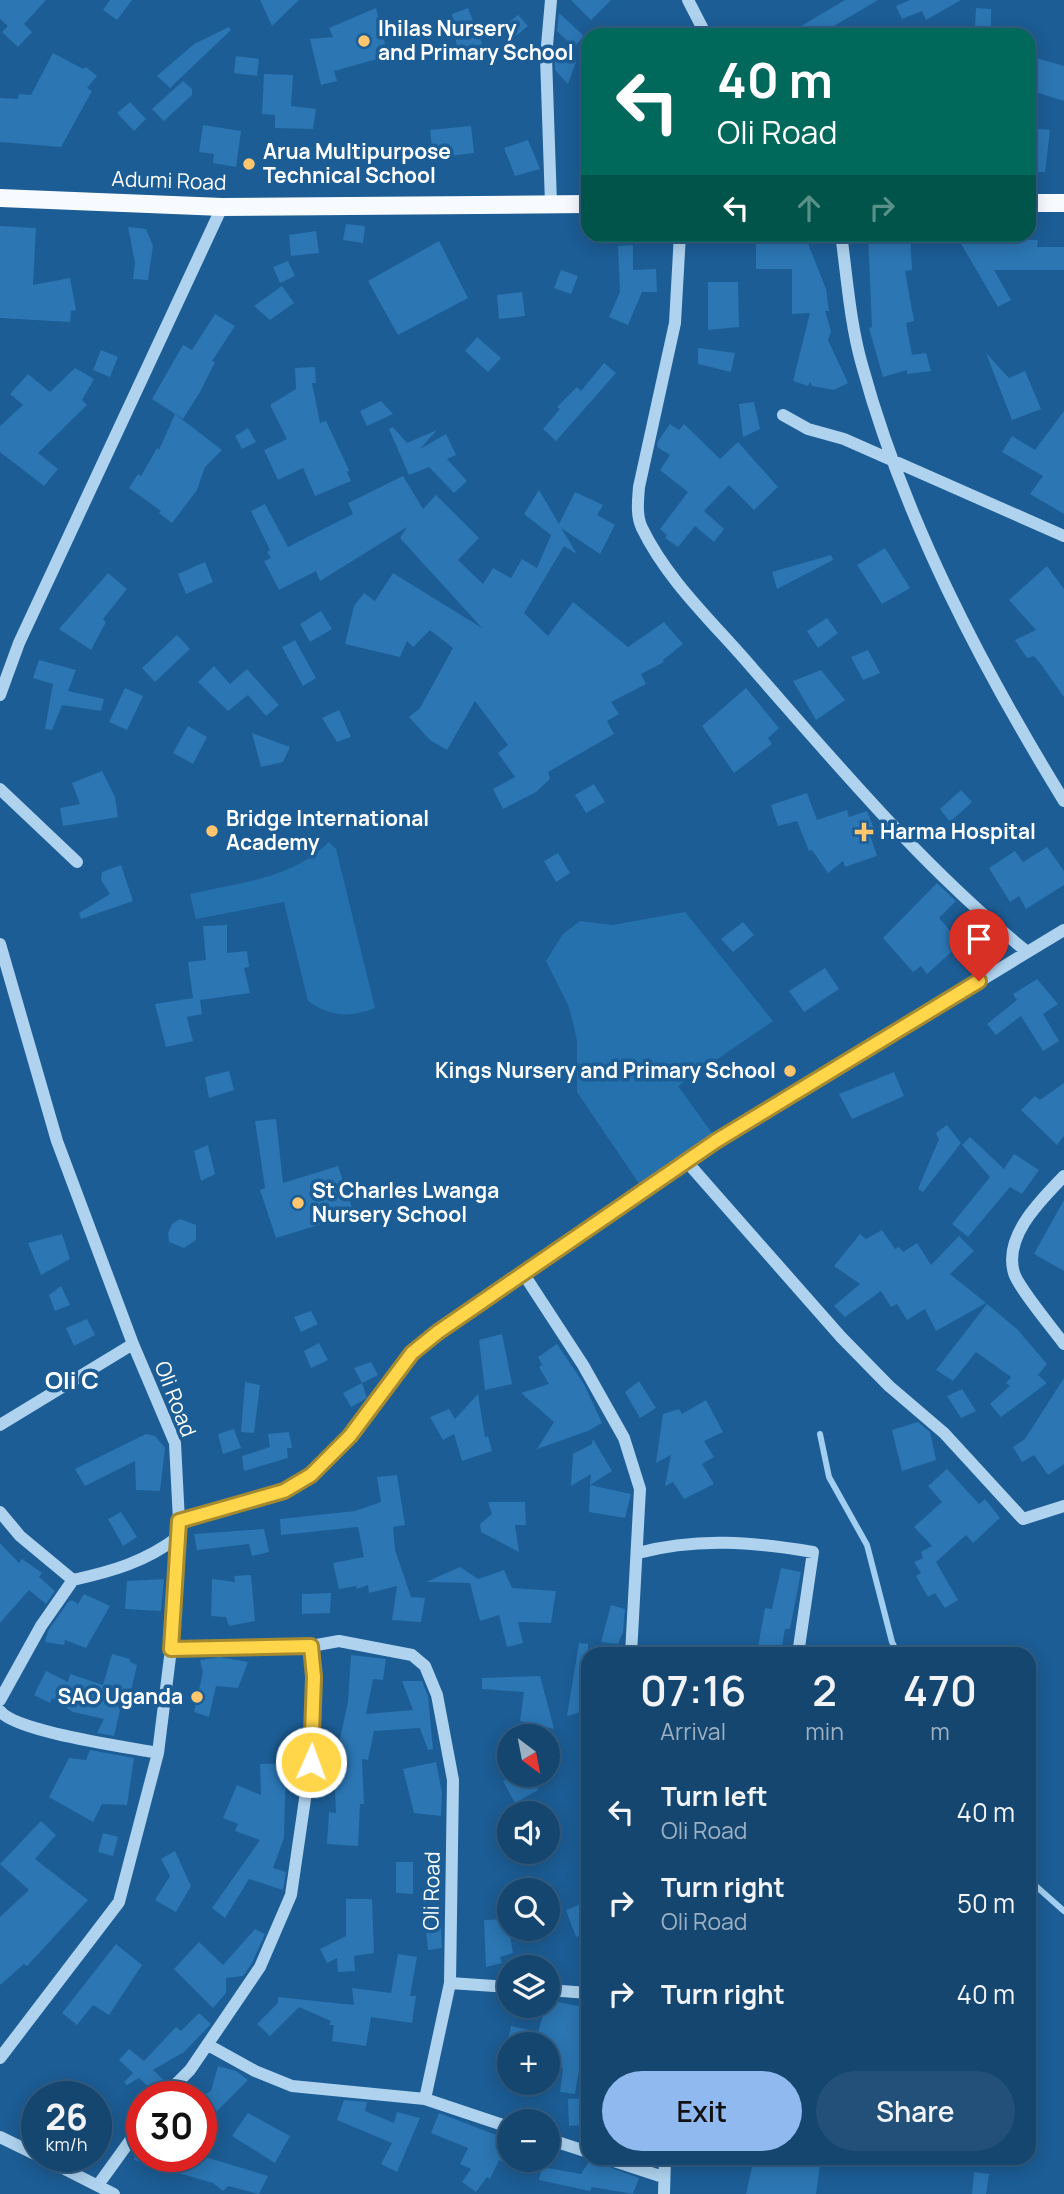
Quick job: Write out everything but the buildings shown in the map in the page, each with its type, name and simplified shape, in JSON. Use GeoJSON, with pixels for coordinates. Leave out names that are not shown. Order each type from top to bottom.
{"type":"FeatureCollection","features":[{"type":"Feature","properties":{"kind":"main road","name":"Adumi Road"},"geometry":{"type":"LineString","coordinates":[[0,198],[222,207],[581,204]]}},
{"type":"Feature","properties":{"kind":"main road"},"geometry":{"type":"LineString","coordinates":[[1036,203],[1064,203]]}},
{"type":"Feature","properties":{"kind":"street"},"geometry":{"type":"LineString","coordinates":[[551,0],[546,57],[551,204]]}},
{"type":"Feature","properties":{"kind":"street"},"geometry":{"type":"LineString","coordinates":[[688,0],[702,28]]}},
{"type":"Feature","properties":{"kind":"street"},"geometry":{"type":"LineString","coordinates":[[0,695],[19,643],[222,207]]}},
{"type":"Feature","properties":{"kind":"street"},"geometry":{"type":"LineString","coordinates":[[680,242],[675,323],[639,487],[641,527],[676,579],[852,784],[930,865],[1026,951]]}},
{"type":"Feature","properties":{"kind":"street"},"geometry":{"type":"LineString","coordinates":[[842,242],[861,363],[893,460],[952,601],[1032,750],[1064,801]]}},
{"type":"Feature","properties":{"kind":"street"},"geometry":{"type":"LineString","coordinates":[[783,415],[808,429],[844,439],[1064,536]]}},
{"type":"Feature","properties":{"kind":"street"},"geometry":{"type":"LineString","coordinates":[[0,789],[77,862]]}},
{"type":"Feature","properties":{"kind":"street"},"geometry":{"type":"LineString","coordinates":[[179,1521],[284,1491],[311,1475],[350,1436],[412,1353],[523,1273],[687,1162],[1064,930]]}},
{"type":"Feature","properties":{"kind":"street","name":"Oli Road"},"geometry":{"type":"LineString","coordinates":[[0,944],[57,1141],[132,1344],[175,1443],[179,1521],[171,1649],[311,1646],[339,1641],[412,1655],[425,1666],[432,1681],[453,1780],[450,1983],[425,2099]]}},
{"type":"Feature","properties":{"kind":"street"},"geometry":{"type":"LineString","coordinates":[[687,1162],[841,1337],[889,1385],[944,1433],[1023,1519],[1064,1506]]}},
{"type":"Feature","properties":{"kind":"street"},"geometry":{"type":"LineString","coordinates":[[1064,1176],[1027,1220],[1014,1244],[1013,1273],[1064,1344]]}},
{"type":"Feature","properties":{"kind":"street"},"geometry":{"type":"LineString","coordinates":[[523,1273],[583,1365],[624,1438],[640,1489],[631,1647]]}},
{"type":"Feature","properties":{"kind":"street"},"geometry":{"type":"LineString","coordinates":[[0,1425],[132,1344]]}},
{"type":"Feature","properties":{"kind":"street"},"geometry":{"type":"LineString","coordinates":[[0,1512],[20,1536],[73,1580]]}},
{"type":"Feature","properties":{"kind":"street"},"geometry":{"type":"LineString","coordinates":[[0,1700],[41,1626],[73,1580],[118,1570],[155,1555],[178,1537]]}},
{"type":"Feature","properties":{"kind":"street"},"geometry":{"type":"LineString","coordinates":[[638,1553],[671,1544],[753,1542],[813,1552],[813,1572],[799,1647]]}},
{"type":"Feature","properties":{"kind":"street"},"geometry":{"type":"LineString","coordinates":[[179,2081],[208,2045],[223,2017],[268,1954],[291,1895],[312,1744],[314,1677],[311,1646]]}},
{"type":"Feature","properties":{"kind":"street"},"geometry":{"type":"LineString","coordinates":[[0,2058],[119,1902],[158,1753],[171,1649]]}},
{"type":"Feature","properties":{"kind":"street"},"geometry":{"type":"LineString","coordinates":[[0,1711],[6,1719],[59,1734],[158,1753]]}},
{"type":"Feature","properties":{"kind":"street"},"geometry":{"type":"LineString","coordinates":[[450,1983],[497,1986]]}},
{"type":"Feature","properties":{"kind":"street"},"geometry":{"type":"LineString","coordinates":[[560,1991],[581,1992]]}},
{"type":"Feature","properties":{"kind":"street"},"geometry":{"type":"LineString","coordinates":[[208,2045],[255,2071],[292,2086],[425,2099],[497,2123]]}},
{"type":"Feature","properties":{"kind":"street"},"geometry":{"type":"LineString","coordinates":[[0,2137],[21,2148]]}},
{"type":"Feature","properties":{"kind":"street"},"geometry":{"type":"LineString","coordinates":[[560,2143],[581,2150]]}},
{"type":"Feature","properties":{"kind":"street"},"geometry":{"type":"LineString","coordinates":[[98,2185],[126,2146]]}},
{"type":"Feature","properties":{"kind":"street"},"geometry":{"type":"LineString","coordinates":[[626,2165],[663,2177]]}},
{"type":"Feature","properties":{"kind":"street"},"geometry":{"type":"LineString","coordinates":[[664,2165],[664,2194]]}},
{"type":"Feature","properties":{"kind":"street"},"geometry":{"type":"LineString","coordinates":[[71,2172],[114,2194]]}},
{"type":"Feature","properties":{"kind":"shaded area"},"geometry":{"type":"Polygon","coordinates":[[[329,842],[336,849],[375,1008],[357,1013],[333,1013],[308,1001],[284,902],[196,919],[190,894],[281,872],[314,854],[329,842]]]}},
{"type":"Feature","properties":{"kind":"shaded area"},"geometry":{"type":"Polygon","coordinates":[[[685,912],[773,1021],[678,1086],[712,1133],[640,1185],[577,1092],[577,1041],[573,1022],[568,1005],[546,961],[563,934],[580,921],[612,925],[685,912]]]}},
{"type":"Feature","properties":{"kind":"waterway"},"geometry":{"type":"LineString","coordinates":[[820,1434],[829,1477],[867,1545],[894,1647]]}},
{"type":"Feature","properties":{"kind":"waterway"},"geometry":{"type":"LineString","coordinates":[[1036,1886],[1064,1911]]}},
{"type":"Feature","properties":{"kind":"place","name":"Ihilas Nursery and Primary School"},"geometry":{"type":"Point","coordinates":[364,41]}},
{"type":"Feature","properties":{"kind":"place","name":"Arua Multipurpose Technical School"},"geometry":{"type":"Point","coordinates":[249,164]}},
{"type":"Feature","properties":{"kind":"place","name":"Bridge International Academy"},"geometry":{"type":"Point","coordinates":[212,831]}},
{"type":"Feature","properties":{"kind":"place","name":"Harma Hospital"},"geometry":{"type":"Point","coordinates":[864,832]}},
{"type":"Feature","properties":{"kind":"place","name":"Kings Nursery and Primary School"},"geometry":{"type":"Point","coordinates":[790,1071]}},
{"type":"Feature","properties":{"kind":"place","name":"St Charles Lwanga Nursery School"},"geometry":{"type":"Point","coordinates":[298,1203]}},
{"type":"Feature","properties":{"kind":"place","name":"SAO Uganda"},"geometry":{"type":"Point","coordinates":[197,1697]}},
{"type":"Feature","properties":{"kind":"district","name":"Oli C"},"geometry":{"type":"Point","coordinates":[72,1381]}},
{"type":"Feature","properties":{"kind":"route"},"geometry":{"type":"LineString","coordinates":[[311,1762],[314,1677],[311,1646],[171,1649],[179,1521],[284,1491],[311,1475],[334,1456],[412,1353],[438,1332],[716,1141],[979,981]]}}]}
